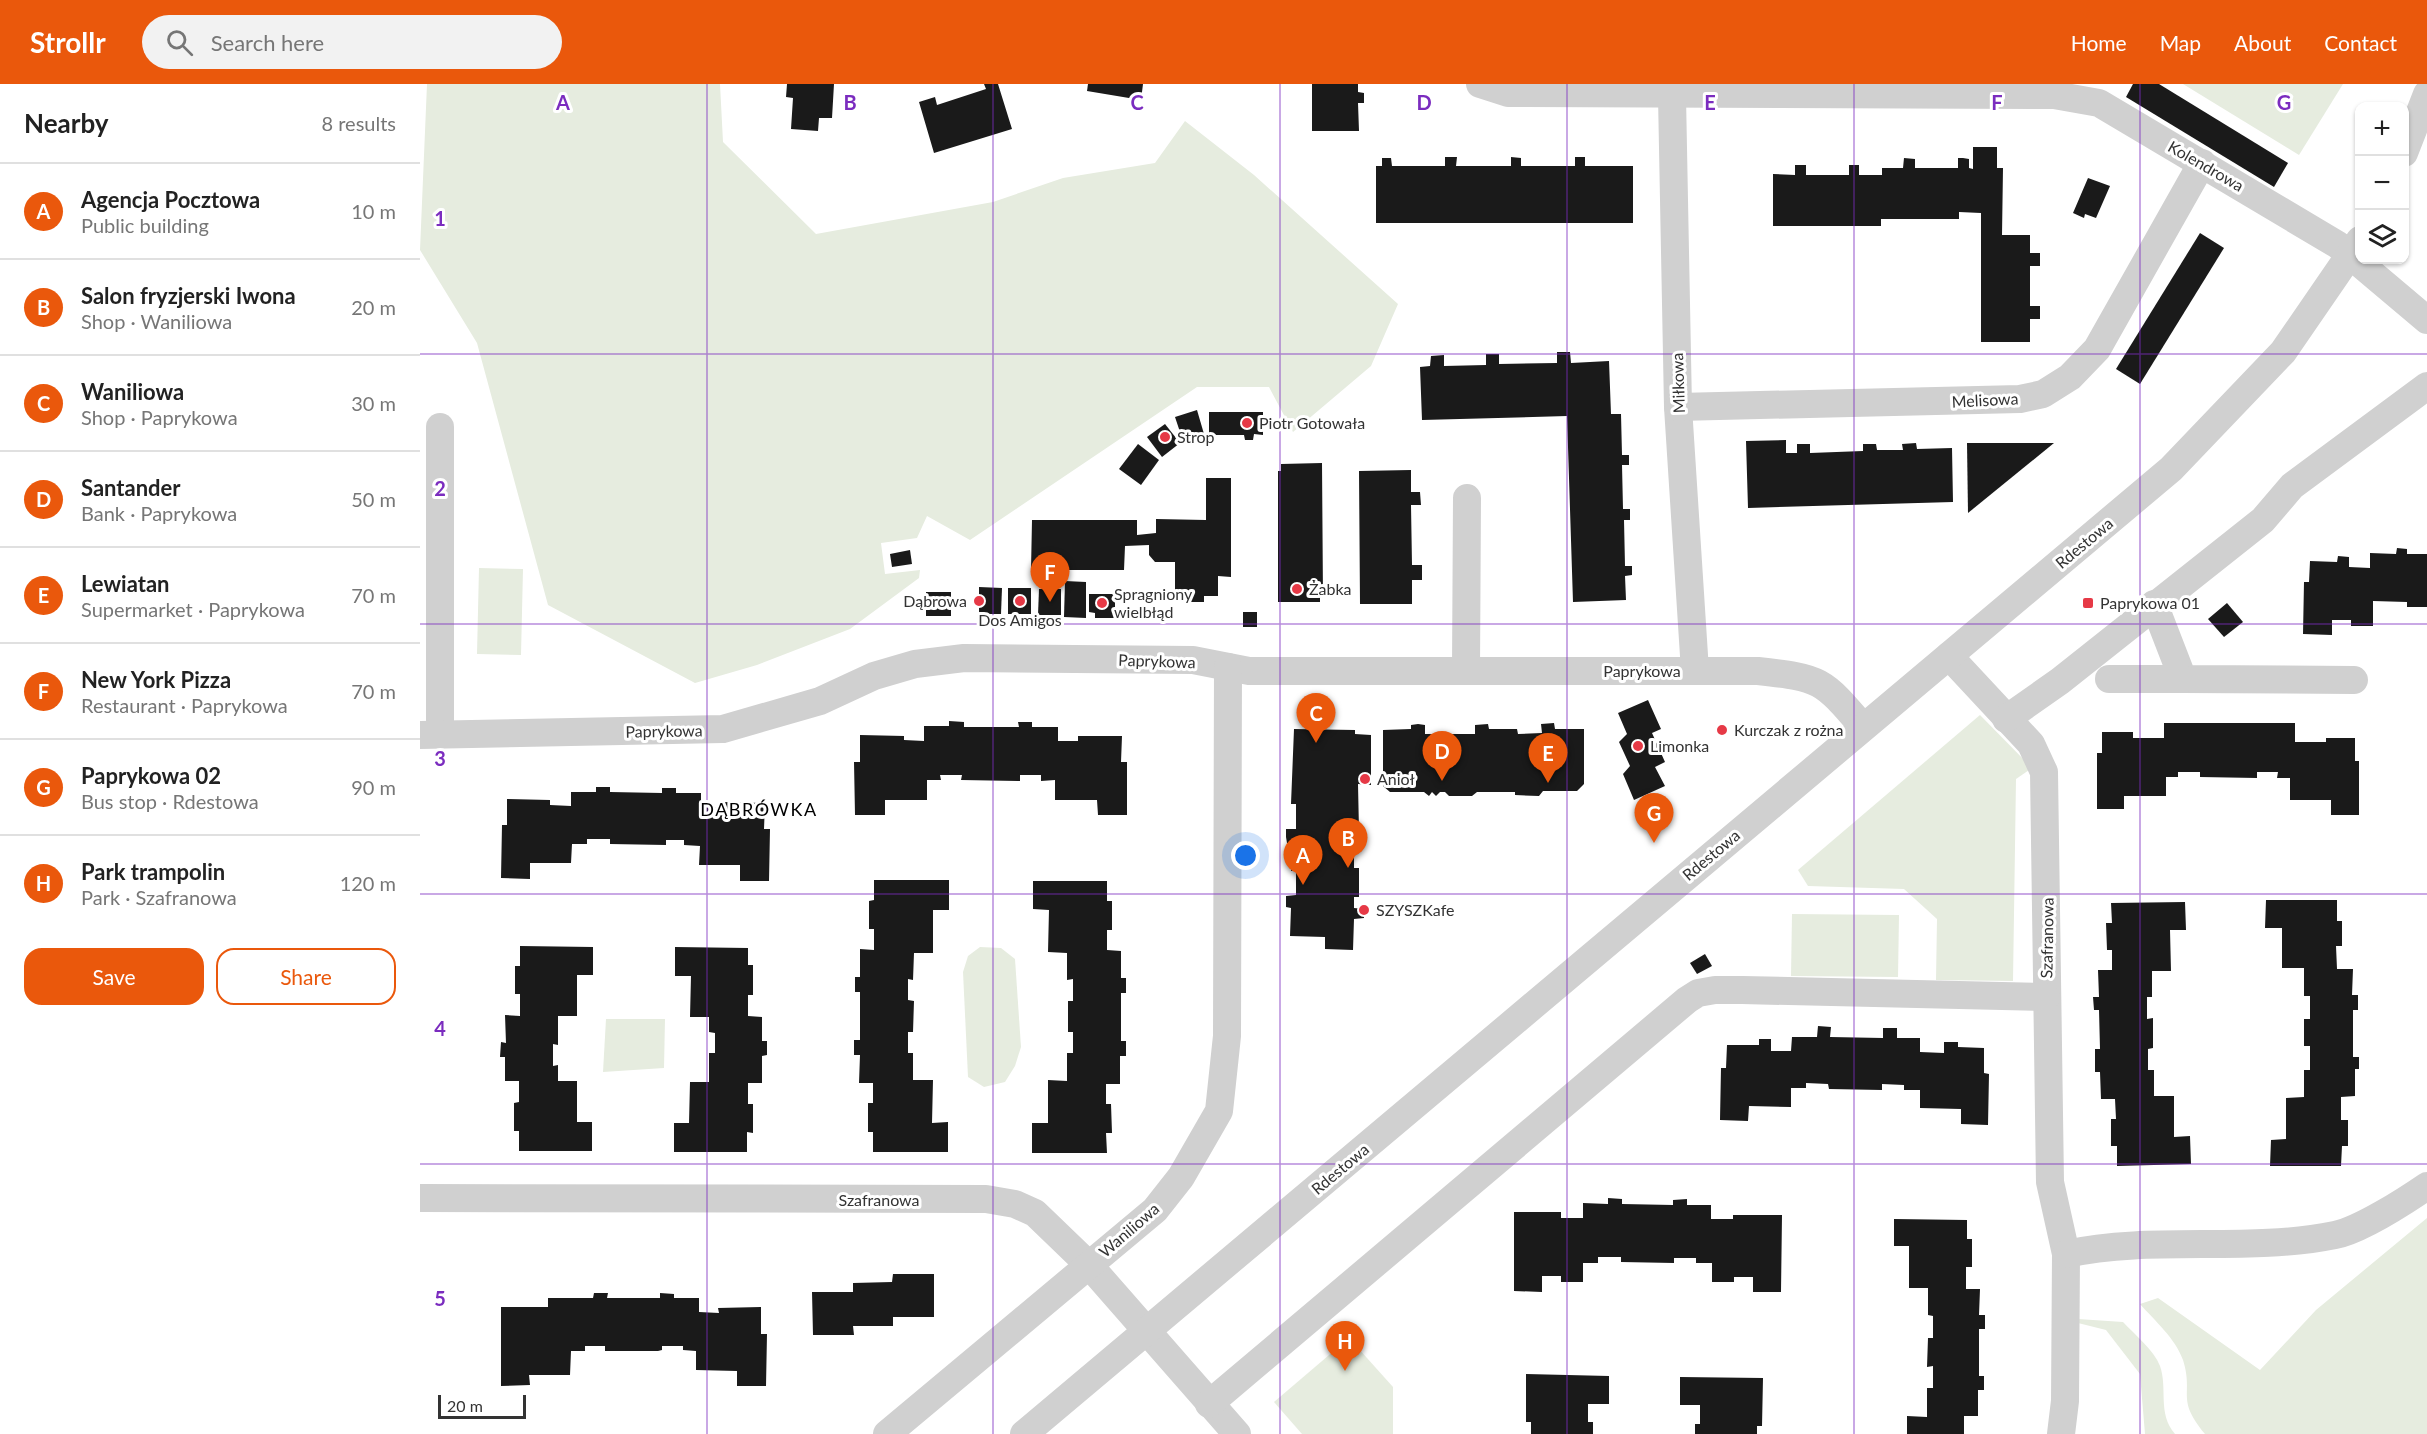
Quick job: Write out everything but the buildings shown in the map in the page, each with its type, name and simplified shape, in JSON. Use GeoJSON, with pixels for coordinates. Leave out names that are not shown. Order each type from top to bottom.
{"type":"FeatureCollection","features":[{"type":"Feature","properties":{"kind":"street","name":"Kolendrowa"},"geometry":{"type":"LineString","coordinates":[[1480,84],[1508,93],[1672,96],[1714,90],[2054,89],[2099,103],[2306,224],[2355,247]]}},
{"type":"Feature","properties":{"kind":"street"},"geometry":{"type":"LineString","coordinates":[[2409,140],[2427,94]]}},
{"type":"Feature","properties":{"kind":"street","name":"Miłkowa"},"geometry":{"type":"LineString","coordinates":[[1672,96],[1678,407],[1695,671]]}},
{"type":"Feature","properties":{"kind":"street","name":"Melisowa"},"geometry":{"type":"LineString","coordinates":[[1678,407],[2008,400],[2043,394],[2070,377],[2097,349],[2202,163]]}},
{"type":"Feature","properties":{"kind":"street","name":"Rdestowa"},"geometry":{"type":"LineString","coordinates":[[1024,1434],[2171,469],[2283,352],[2355,247]]}},
{"type":"Feature","properties":{"kind":"street"},"geometry":{"type":"LineString","coordinates":[[2372,264],[2427,320]]}},
{"type":"Feature","properties":{"kind":"street"},"geometry":{"type":"LineString","coordinates":[[2006,719],[2060,681],[2154,604],[2263,520],[2292,486],[2427,387]]}},
{"type":"Feature","properties":{"kind":"street","name":"Paprykowa"},"geometry":{"type":"LineString","coordinates":[[440,427],[430,734],[723,729],[820,701],[874,676],[915,664],[964,658],[1194,660],[1228,668],[1269,671],[1758,671],[1808,677],[1831,689],[1863,727]]}},
{"type":"Feature","properties":{"kind":"street"},"geometry":{"type":"LineString","coordinates":[[1466,670],[1467,498]]}},
{"type":"Feature","properties":{"kind":"street"},"geometry":{"type":"LineString","coordinates":[[2154,604],[2183,679]]}},
{"type":"Feature","properties":{"kind":"street","name":"Szafranowa"},"geometry":{"type":"LineString","coordinates":[[1949,656],[2031,744],[2044,771],[2048,859],[2046,997],[2050,1182],[2066,1254],[2065,1401],[2061,1434]]}},
{"type":"Feature","properties":{"kind":"street","name":"Waniliowa"},"geometry":{"type":"LineString","coordinates":[[887,1434],[1155,1210],[1181,1177],[1218,1111],[1227,1036],[1228,668]]}},
{"type":"Feature","properties":{"kind":"street"},"geometry":{"type":"LineString","coordinates":[[2109,679],[2354,680]]}},
{"type":"Feature","properties":{"kind":"street"},"geometry":{"type":"LineString","coordinates":[[1209,1404],[1582,1086],[1698,993],[1742,990],[2046,997]]}},
{"type":"Feature","properties":{"kind":"street"},"geometry":{"type":"LineString","coordinates":[[2066,1254],[2098,1247],[2257,1243],[2337,1235],[2397,1207],[2427,1186]]}},
{"type":"Feature","properties":{"kind":"street","name":"Szafranowa"},"geometry":{"type":"LineString","coordinates":[[420,1198],[986,1199],[1015,1204],[1035,1213],[1089,1265],[1146,1333],[1237,1434]]}},
{"type":"Feature","properties":{"kind":"shaded area"},"geometry":{"type":"Polygon","coordinates":[[[427,84],[720,84],[723,142],[816,234],[993,202],[1063,178],[1155,163],[1185,121],[1254,175],[1398,304],[1371,366],[1293,432],[1269,387],[1197,387],[970,540],[927,516],[917,538],[881,543],[885,574],[920,570],[919,578],[850,629],[757,665],[695,683],[548,605],[477,343],[420,250],[427,84]]]}},
{"type":"Feature","properties":{"kind":"shaded area"},"geometry":{"type":"Polygon","coordinates":[[[2183,84],[2343,84],[2299,155],[2183,84]]]}},
{"type":"Feature","properties":{"kind":"shaded area"},"geometry":{"type":"Polygon","coordinates":[[[479,568],[523,569],[521,655],[477,654],[479,568]]]}},
{"type":"Feature","properties":{"kind":"shaded area"},"geometry":{"type":"Polygon","coordinates":[[[1980,715],[2032,768],[2016,779],[2013,981],[1936,980],[1937,919],[1904,889],[1808,886],[1798,870],[1980,715]]]}},
{"type":"Feature","properties":{"kind":"shaded area"},"geometry":{"type":"Polygon","coordinates":[[[1792,914],[1899,915],[1898,977],[1791,976],[1792,914]]]}},
{"type":"Feature","properties":{"kind":"shaded area"},"geometry":{"type":"Polygon","coordinates":[[[980,947],[1001,948],[1015,959],[1021,1047],[1015,1066],[1005,1082],[984,1087],[968,1077],[963,972],[968,956],[980,947]]]}},
{"type":"Feature","properties":{"kind":"shaded area"},"geometry":{"type":"Polygon","coordinates":[[[606,1019],[665,1019],[664,1068],[603,1072],[606,1019]]]}},
{"type":"Feature","properties":{"kind":"shaded area"},"geometry":{"type":"Polygon","coordinates":[[[2427,1218],[2427,1434],[2205,1434],[2190,1412],[2186,1372],[2175,1344],[2140,1304],[2158,1298],[2260,1370],[2316,1310],[2427,1218]]]}},
{"type":"Feature","properties":{"kind":"shaded area"},"geometry":{"type":"Polygon","coordinates":[[[2078,1319],[2123,1322],[2149,1348],[2160,1366],[2164,1409],[2175,1434],[2145,1434],[2140,1374],[2106,1330],[2078,1323],[2078,1319]]]}},
{"type":"Feature","properties":{"kind":"shaded area"},"geometry":{"type":"Polygon","coordinates":[[[1349,1338],[1393,1387],[1393,1434],[1302,1434],[1274,1402],[1349,1338]]]}},
{"type":"Feature","properties":{"kind":"place","name":"Piotr Gotowała"},"geometry":{"type":"Point","coordinates":[1247,423]}},
{"type":"Feature","properties":{"kind":"place","name":"Strop"},"geometry":{"type":"Point","coordinates":[1165,437]}},
{"type":"Feature","properties":{"kind":"place","name":"Żabka"},"geometry":{"type":"Point","coordinates":[1297,589]}},
{"type":"Feature","properties":{"kind":"place","name":"Dąbrowa"},"geometry":{"type":"Point","coordinates":[979,601]}},
{"type":"Feature","properties":{"kind":"place","name":"Dos Amigos"},"geometry":{"type":"Point","coordinates":[1020,601]}},
{"type":"Feature","properties":{"kind":"place","name":"New York Pizza"},"geometry":{"type":"Point","coordinates":[1050,602]}},
{"type":"Feature","properties":{"kind":"place","name":"Spragniony wielbłąd"},"geometry":{"type":"Point","coordinates":[1102,603]}},
{"type":"Feature","properties":{"kind":"place","name":"Paprykowa 01"},"geometry":{"type":"Point","coordinates":[2088,603]}},
{"type":"Feature","properties":{"kind":"place","name":"Kurczak z rożna"},"geometry":{"type":"Point","coordinates":[1722,730]}},
{"type":"Feature","properties":{"kind":"place","name":"Waniliowa"},"geometry":{"type":"Point","coordinates":[1316,743]}},
{"type":"Feature","properties":{"kind":"place","name":"Limonka"},"geometry":{"type":"Point","coordinates":[1638,746]}},
{"type":"Feature","properties":{"kind":"place","name":"Anioł"},"geometry":{"type":"Point","coordinates":[1365,779]}},
{"type":"Feature","properties":{"kind":"place","name":"Santander"},"geometry":{"type":"Point","coordinates":[1442,781]}},
{"type":"Feature","properties":{"kind":"place","name":"Lewiatan"},"geometry":{"type":"Point","coordinates":[1548,783]}},
{"type":"Feature","properties":{"kind":"place","name":"Paprykowa 02"},"geometry":{"type":"Point","coordinates":[1654,843]}},
{"type":"Feature","properties":{"kind":"place","name":"Salon fryzjerski Iwona"},"geometry":{"type":"Point","coordinates":[1348,868]}},
{"type":"Feature","properties":{"kind":"place","name":"Agencja Pocztowa"},"geometry":{"type":"Point","coordinates":[1303,885]}},
{"type":"Feature","properties":{"kind":"place","name":"SZYSZKafe"},"geometry":{"type":"Point","coordinates":[1364,910]}},
{"type":"Feature","properties":{"kind":"place","name":"Park trampolin"},"geometry":{"type":"Point","coordinates":[1345,1371]}},
{"type":"Feature","properties":{"kind":"district","name":"DĄBRÓWKA"},"geometry":{"type":"Point","coordinates":[759,810]}}]}
